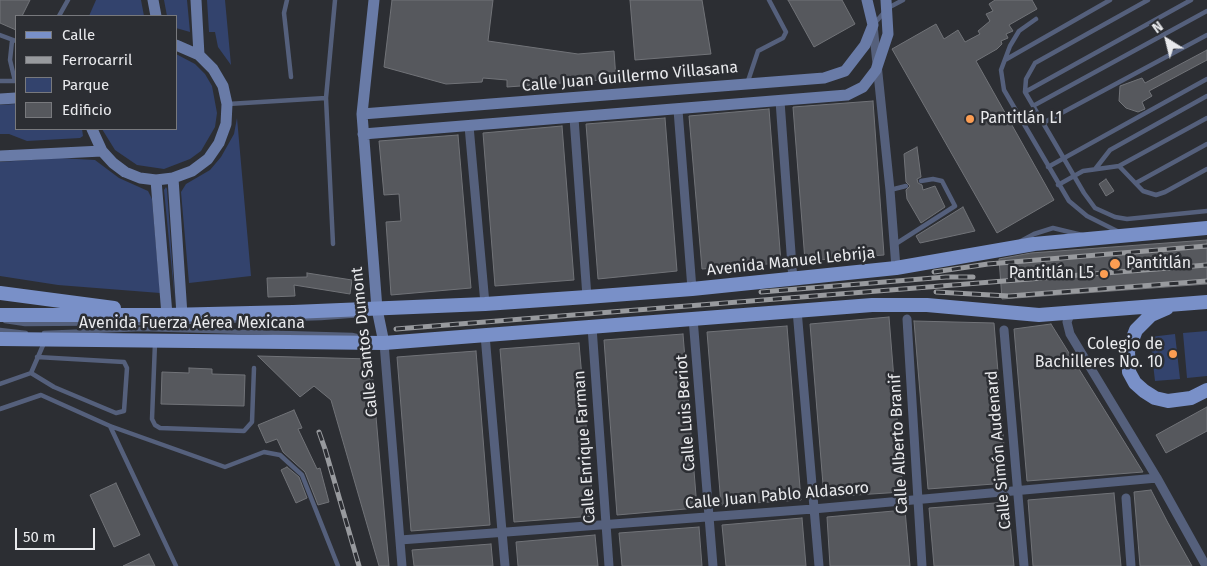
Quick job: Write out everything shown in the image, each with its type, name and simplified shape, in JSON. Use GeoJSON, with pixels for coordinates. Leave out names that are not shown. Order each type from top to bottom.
{"type":"FeatureCollection","features":[{"type":"Feature","properties":{"kind":"main road","name":"Avenida Manuel Lebrija"},"geometry":{"type":"LineString","coordinates":[[377,309],[587,297],[793,280],[896,268],[1009,248],[1093,238],[1207,228]]}},
{"type":"Feature","properties":{"kind":"main road"},"geometry":{"type":"LineString","coordinates":[[0,293],[167,315]]}},
{"type":"Feature","properties":{"kind":"main road"},"geometry":{"type":"LineString","coordinates":[[384,343],[796,310],[907,304],[1039,315],[1207,302]]}},
{"type":"Feature","properties":{"kind":"main road"},"geometry":{"type":"LineString","coordinates":[[1176,304],[1151,315],[1136,330],[1128,351],[1129,372],[1135,383],[1155,398],[1168,401],[1191,398],[1207,390]]}},
{"type":"Feature","properties":{"kind":"main road","name":"Avenida Fuerza Aérea Mexicana"},"geometry":{"type":"LineString","coordinates":[[0,315],[167,315],[377,309]]}},
{"type":"Feature","properties":{"kind":"main road","name":"Avenida Fuerza Aérea Mexicana"},"geometry":{"type":"LineString","coordinates":[[0,339],[43,336],[156,340],[384,343]]}},
{"type":"Feature","properties":{"kind":"street"},"geometry":{"type":"LineString","coordinates":[[153,0],[156,15]]}},
{"type":"Feature","properties":{"kind":"street"},"geometry":{"type":"LineString","coordinates":[[196,0],[199,56]]}},
{"type":"Feature","properties":{"kind":"street","name":"Calle Santos Dumont"},"geometry":{"type":"LineString","coordinates":[[374,0],[362,114],[377,309],[384,343],[402,566]]}},
{"type":"Feature","properties":{"kind":"street"},"geometry":{"type":"LineString","coordinates":[[867,0],[873,25],[878,65],[896,268]]}},
{"type":"Feature","properties":{"kind":"street"},"geometry":{"type":"LineString","coordinates":[[363,134],[842,96],[853,92],[871,79],[878,65],[888,34],[887,4]]}},
{"type":"Feature","properties":{"kind":"street","name":"Calle Juan Guillermo Villasana"},"geometry":{"type":"LineString","coordinates":[[362,114],[824,78],[840,73],[851,66],[861,53],[873,25]]}},
{"type":"Feature","properties":{"kind":"street"},"geometry":{"type":"LineString","coordinates":[[92,130],[102,151],[112,163],[125,172],[140,178],[156,180],[173,178],[192,171],[208,159],[220,143],[226,124],[227,104],[222,86],[213,69],[199,56],[178,46]]}},
{"type":"Feature","properties":{"kind":"street"},"geometry":{"type":"LineString","coordinates":[[0,99],[15,98]]}},
{"type":"Feature","properties":{"kind":"street"},"geometry":{"type":"LineString","coordinates":[[780,101],[793,280]]}},
{"type":"Feature","properties":{"kind":"street"},"geometry":{"type":"LineString","coordinates":[[678,110],[692,289]]}},
{"type":"Feature","properties":{"kind":"street"},"geometry":{"type":"LineString","coordinates":[[574,118],[587,297]]}},
{"type":"Feature","properties":{"kind":"street"},"geometry":{"type":"LineString","coordinates":[[469,126],[485,304]]}},
{"type":"Feature","properties":{"kind":"street"},"geometry":{"type":"LineString","coordinates":[[0,156],[102,151]]}},
{"type":"Feature","properties":{"kind":"street"},"geometry":{"type":"LineString","coordinates":[[173,178],[182,314]]}},
{"type":"Feature","properties":{"kind":"street"},"geometry":{"type":"LineString","coordinates":[[156,180],[167,315]]}},
{"type":"Feature","properties":{"kind":"street"},"geometry":{"type":"LineString","coordinates":[[796,310],[819,566]]}},
{"type":"Feature","properties":{"kind":"street"},"geometry":{"type":"LineString","coordinates":[[1071,312],[1067,322],[1070,334],[1157,478],[1206,566]]}},
{"type":"Feature","properties":{"kind":"street","name":"Calle Luis Beriot"},"geometry":{"type":"LineString","coordinates":[[694,318],[713,566]]}},
{"type":"Feature","properties":{"kind":"street","name":"Calle Alberto Branif"},"geometry":{"type":"LineString","coordinates":[[908,319],[922,566]]}},
{"type":"Feature","properties":{"kind":"street","name":"Calle Enrique Farman"},"geometry":{"type":"LineString","coordinates":[[592,327],[609,566]]}},
{"type":"Feature","properties":{"kind":"street","name":"Calle Simón Audenard"},"geometry":{"type":"LineString","coordinates":[[1004,330],[1024,566]]}},
{"type":"Feature","properties":{"kind":"street"},"geometry":{"type":"LineString","coordinates":[[485,335],[505,566]]}},
{"type":"Feature","properties":{"kind":"street","name":"Calle Juan Pablo Aldasoro"},"geometry":{"type":"LineString","coordinates":[[400,540],[813,509],[1157,478]]}},
{"type":"Feature","properties":{"kind":"street"},"geometry":{"type":"LineString","coordinates":[[1126,498],[1131,566]]}},
{"type":"Feature","properties":{"kind":"lane"},"geometry":{"type":"LineString","coordinates":[[60,15],[68,0]]}},
{"type":"Feature","properties":{"kind":"lane"},"geometry":{"type":"LineString","coordinates":[[287,0],[284,13],[291,77]]}},
{"type":"Feature","properties":{"kind":"lane"},"geometry":{"type":"LineString","coordinates":[[333,244],[326,98],[335,0]]}},
{"type":"Feature","properties":{"kind":"lane"},"geometry":{"type":"LineString","coordinates":[[747,84],[758,52],[783,38],[786,32],[769,0]]}},
{"type":"Feature","properties":{"kind":"lane"},"geometry":{"type":"LineString","coordinates":[[873,25],[887,4],[903,0]]}},
{"type":"Feature","properties":{"kind":"lane"},"geometry":{"type":"LineString","coordinates":[[1004,60],[1110,0]]}},
{"type":"Feature","properties":{"kind":"lane"},"geometry":{"type":"LineString","coordinates":[[1148,0],[1035,63],[1026,79],[1025,92],[1073,176],[1095,208],[1115,217],[1127,219],[1207,212]]}},
{"type":"Feature","properties":{"kind":"lane"},"geometry":{"type":"LineString","coordinates":[[1025,92],[1191,0]]}},
{"type":"Feature","properties":{"kind":"lane"},"geometry":{"type":"LineString","coordinates":[[1033,106],[1207,11]]}},
{"type":"Feature","properties":{"kind":"lane"},"geometry":{"type":"LineString","coordinates":[[1036,19],[1019,31],[1004,60],[1002,81],[1004,90],[1058,185],[1078,210],[1125,235]]}},
{"type":"Feature","properties":{"kind":"lane"},"geometry":{"type":"LineString","coordinates":[[0,35],[14,41],[10,60],[15,78]]}},
{"type":"Feature","properties":{"kind":"lane"},"geometry":{"type":"LineString","coordinates":[[1043,123],[1207,35]]}},
{"type":"Feature","properties":{"kind":"lane"},"geometry":{"type":"LineString","coordinates":[[1048,167],[1207,79]]}},
{"type":"Feature","properties":{"kind":"lane"},"geometry":{"type":"LineString","coordinates":[[0,81],[15,81]]}},
{"type":"Feature","properties":{"kind":"lane"},"geometry":{"type":"LineString","coordinates":[[1096,168],[1110,150],[1207,96]]}},
{"type":"Feature","properties":{"kind":"lane"},"geometry":{"type":"LineString","coordinates":[[227,104],[326,98]]}},
{"type":"Feature","properties":{"kind":"lane"},"geometry":{"type":"LineString","coordinates":[[1058,185],[1073,176],[1096,168],[1119,166],[1207,118]]}},
{"type":"Feature","properties":{"kind":"lane"},"geometry":{"type":"LineString","coordinates":[[1136,183],[1207,144]]}},
{"type":"Feature","properties":{"kind":"lane"},"geometry":{"type":"LineString","coordinates":[[1119,166],[1148,194],[1156,195],[1207,169]]}},
{"type":"Feature","properties":{"kind":"lane"},"geometry":{"type":"LineString","coordinates":[[894,245],[955,206],[942,181],[933,179],[921,182]]}},
{"type":"Feature","properties":{"kind":"lane"},"geometry":{"type":"LineString","coordinates":[[890,190],[906,186]]}},
{"type":"Feature","properties":{"kind":"lane"},"geometry":{"type":"LineString","coordinates":[[0,321],[52,324],[355,317],[377,309]]}},
{"type":"Feature","properties":{"kind":"lane"},"geometry":{"type":"LineString","coordinates":[[0,384],[31,373],[43,336],[142,329],[352,335],[384,343]]}},
{"type":"Feature","properties":{"kind":"lane"},"geometry":{"type":"LineString","coordinates":[[0,330],[32,333]]}},
{"type":"Feature","properties":{"kind":"lane"},"geometry":{"type":"LineString","coordinates":[[156,340],[152,419],[155,425],[160,428],[244,431],[252,422],[254,368]]}},
{"type":"Feature","properties":{"kind":"lane"},"geometry":{"type":"LineString","coordinates":[[31,373],[54,387],[116,413],[124,411],[126,368],[124,362],[37,357]]}},
{"type":"Feature","properties":{"kind":"lane"},"geometry":{"type":"LineString","coordinates":[[0,409],[41,395],[110,426],[225,467],[264,452],[280,455],[302,475],[338,566]]}},
{"type":"Feature","properties":{"kind":"lane"},"geometry":{"type":"LineString","coordinates":[[110,426],[176,566]]}},
{"type":"Feature","properties":{"kind":"green space"},"geometry":{"type":"Polygon","coordinates":[[[96,0],[141,0],[144,15],[89,15],[96,0]]]}},
{"type":"Feature","properties":{"kind":"green space"},"geometry":{"type":"Polygon","coordinates":[[[164,0],[187,0],[190,32],[178,29],[178,15],[167,15],[164,0]]]}},
{"type":"Feature","properties":{"kind":"green space"},"geometry":{"type":"Polygon","coordinates":[[[207,0],[225,0],[231,65],[218,47],[215,32],[209,32],[207,0]]]}},
{"type":"Feature","properties":{"kind":"green space"},"geometry":{"type":"Polygon","coordinates":[[[178,55],[195,64],[205,74],[212,86],[217,113],[215,127],[201,151],[190,159],[164,169],[137,165],[115,150],[103,130],[178,130],[178,55]]]}},
{"type":"Feature","properties":{"kind":"green space"},"geometry":{"type":"Polygon","coordinates":[[[15,104],[15,130],[82,130],[83,136],[80,138],[27,141],[9,134],[0,134],[0,105],[15,104]]]}},
{"type":"Feature","properties":{"kind":"green space"},"geometry":{"type":"Polygon","coordinates":[[[237,118],[251,276],[189,283],[181,192],[186,184],[210,170],[221,157],[234,134],[237,118]]]}},
{"type":"Feature","properties":{"kind":"green space"},"geometry":{"type":"Polygon","coordinates":[[[59,158],[95,160],[119,178],[148,191],[152,199],[160,293],[58,285],[0,276],[0,162],[59,158]]]}},
{"type":"Feature","properties":{"kind":"green space"},"geometry":{"type":"Polygon","coordinates":[[[166,187],[167,189],[175,302],[164,190],[166,187]]]}},
{"type":"Feature","properties":{"kind":"green space"},"geometry":{"type":"Polygon","coordinates":[[[1207,331],[1207,376],[1187,378],[1183,333],[1207,331]]]}},
{"type":"Feature","properties":{"kind":"green space"},"geometry":{"type":"Polygon","coordinates":[[[1175,334],[1180,379],[1155,381],[1150,337],[1175,334]]]}},
{"type":"Feature","properties":{"kind":"building"},"geometry":{"type":"Polygon","coordinates":[[[0,0],[30,0],[22,15],[15,15],[15,30],[0,23],[0,0]]]}},
{"type":"Feature","properties":{"kind":"building"},"geometry":{"type":"Polygon","coordinates":[[[392,0],[493,0],[488,41],[578,54],[614,51],[616,79],[507,87],[507,80],[483,78],[482,82],[446,84],[384,67],[392,0]]]}},
{"type":"Feature","properties":{"kind":"building"},"geometry":{"type":"Polygon","coordinates":[[[630,0],[702,0],[711,54],[635,60],[630,0]]]}},
{"type":"Feature","properties":{"kind":"building"},"geometry":{"type":"Polygon","coordinates":[[[788,0],[842,0],[855,24],[814,47],[788,0]]]}},
{"type":"Feature","properties":{"kind":"building","name":"Pantitlán L1"},"geometry":{"type":"Polygon","coordinates":[[[995,0],[1032,0],[1037,9],[1009,25],[1013,31],[1006,34],[1008,38],[1001,41],[1002,44],[997,49],[976,61],[1054,200],[997,233],[892,49],[936,24],[944,39],[958,30],[965,42],[980,34],[978,31],[990,21],[986,14],[993,11],[989,4],[995,0]]]}},
{"type":"Feature","properties":{"kind":"building"},"geometry":{"type":"Polygon","coordinates":[[[1207,50],[1207,60],[1149,91],[1152,96],[1142,102],[1145,109],[1138,112],[1126,108],[1119,101],[1120,86],[1142,78],[1145,83],[1207,50]]]}},
{"type":"Feature","properties":{"kind":"building"},"geometry":{"type":"Polygon","coordinates":[[[873,101],[884,255],[805,261],[793,107],[873,101]]]}},
{"type":"Feature","properties":{"kind":"building"},"geometry":{"type":"Polygon","coordinates":[[[769,109],[781,263],[702,269],[689,116],[769,109]]]}},
{"type":"Feature","properties":{"kind":"building"},"geometry":{"type":"Polygon","coordinates":[[[665,118],[677,271],[598,279],[586,124],[665,118]]]}},
{"type":"Feature","properties":{"kind":"building"},"geometry":{"type":"Polygon","coordinates":[[[562,126],[574,280],[495,286],[483,133],[562,126]]]}},
{"type":"Feature","properties":{"kind":"building"},"geometry":{"type":"Polygon","coordinates":[[[458,135],[471,288],[391,295],[386,222],[401,221],[399,194],[384,195],[379,141],[458,135]]]}},
{"type":"Feature","properties":{"kind":"building"},"geometry":{"type":"Polygon","coordinates":[[[917,147],[921,177],[917,179],[918,183],[922,185],[923,190],[935,186],[945,207],[921,223],[907,199],[906,190],[910,186],[906,182],[904,154],[917,147]]]}},
{"type":"Feature","properties":{"kind":"building"},"geometry":{"type":"Polygon","coordinates":[[[1106,179],[1114,191],[1106,196],[1099,184],[1106,179]]]}},
{"type":"Feature","properties":{"kind":"building"},"geometry":{"type":"Polygon","coordinates":[[[963,207],[975,231],[920,243],[916,236],[963,207]]]}},
{"type":"Feature","properties":{"kind":"building","name":"Pantitlán L5"},"geometry":{"type":"Polygon","coordinates":[[[1207,240],[1207,284],[1002,299],[999,259],[1031,253],[1207,240]]]}},
{"type":"Feature","properties":{"kind":"building"},"geometry":{"type":"Polygon","coordinates":[[[307,273],[352,280],[350,294],[294,285],[295,296],[268,297],[267,278],[307,277],[307,273]]]}},
{"type":"Feature","properties":{"kind":"building"},"geometry":{"type":"Polygon","coordinates":[[[889,317],[903,492],[824,497],[810,324],[889,317]]]}},
{"type":"Feature","properties":{"kind":"building"},"geometry":{"type":"Polygon","coordinates":[[[914,321],[994,323],[1007,483],[928,489],[914,321]]]}},
{"type":"Feature","properties":{"kind":"building"},"geometry":{"type":"Polygon","coordinates":[[[1051,324],[1143,472],[1027,481],[1014,329],[1051,324]]]}},
{"type":"Feature","properties":{"kind":"building"},"geometry":{"type":"Polygon","coordinates":[[[787,326],[801,500],[721,505],[707,332],[787,326]]]}},
{"type":"Feature","properties":{"kind":"building"},"geometry":{"type":"Polygon","coordinates":[[[683,334],[697,508],[617,515],[604,340],[683,334]]]}},
{"type":"Feature","properties":{"kind":"building"},"geometry":{"type":"Polygon","coordinates":[[[579,343],[594,516],[514,522],[500,349],[579,343]]]}},
{"type":"Feature","properties":{"kind":"building"},"geometry":{"type":"Polygon","coordinates":[[[476,351],[490,525],[411,531],[397,357],[476,351]]]}},
{"type":"Feature","properties":{"kind":"building"},"geometry":{"type":"Polygon","coordinates":[[[258,356],[371,359],[389,566],[379,566],[331,400],[314,386],[300,397],[258,356]]]}},
{"type":"Feature","properties":{"kind":"building"},"geometry":{"type":"Polygon","coordinates":[[[189,368],[212,369],[212,374],[245,375],[244,406],[161,404],[162,372],[189,373],[189,368]]]}},
{"type":"Feature","properties":{"kind":"building"},"geometry":{"type":"Polygon","coordinates":[[[1207,407],[1207,431],[1166,453],[1156,435],[1207,407]]]}},
{"type":"Feature","properties":{"kind":"building"},"geometry":{"type":"Polygon","coordinates":[[[294,410],[302,428],[298,429],[317,469],[320,468],[329,502],[318,505],[305,472],[283,452],[277,439],[266,443],[258,425],[294,410]]]}},
{"type":"Feature","properties":{"kind":"building"},"geometry":{"type":"Polygon","coordinates":[[[287,467],[299,477],[307,498],[296,503],[281,470],[287,467]]]}},
{"type":"Feature","properties":{"kind":"building"},"geometry":{"type":"Polygon","coordinates":[[[116,483],[140,535],[114,547],[90,495],[116,483]]]}},
{"type":"Feature","properties":{"kind":"building"},"geometry":{"type":"Polygon","coordinates":[[[1151,490],[1192,566],[1140,566],[1134,492],[1151,490]]]}},
{"type":"Feature","properties":{"kind":"building"},"geometry":{"type":"Polygon","coordinates":[[[1114,493],[1121,566],[1033,566],[1028,500],[1114,493]]]}},
{"type":"Feature","properties":{"kind":"building"},"geometry":{"type":"Polygon","coordinates":[[[1008,502],[1014,566],[934,566],[929,508],[1008,502]]]}},
{"type":"Feature","properties":{"kind":"building"},"geometry":{"type":"Polygon","coordinates":[[[905,510],[910,566],[830,566],[827,517],[905,510]]]}},
{"type":"Feature","properties":{"kind":"building"},"geometry":{"type":"Polygon","coordinates":[[[802,518],[806,566],[726,566],[722,525],[802,518]]]}},
{"type":"Feature","properties":{"kind":"building"},"geometry":{"type":"Polygon","coordinates":[[[699,527],[702,566],[622,566],[619,533],[699,527]]]}},
{"type":"Feature","properties":{"kind":"building"},"geometry":{"type":"Polygon","coordinates":[[[595,535],[598,566],[518,566],[516,542],[595,535]]]}},
{"type":"Feature","properties":{"kind":"building"},"geometry":{"type":"Polygon","coordinates":[[[491,544],[493,566],[414,566],[412,550],[491,544]]]}},
{"type":"Feature","properties":{"kind":"building"},"geometry":{"type":"Polygon","coordinates":[[[149,554],[155,566],[123,566],[149,554]]]}},
{"type":"Feature","properties":{"kind":"railway"},"geometry":{"type":"LineString","coordinates":[[934,272],[988,264],[1207,246]]}},
{"type":"Feature","properties":{"kind":"railway"},"geometry":{"type":"LineString","coordinates":[[396,329],[1207,265]]}},
{"type":"Feature","properties":{"kind":"railway"},"geometry":{"type":"LineString","coordinates":[[761,292],[946,277],[973,277]]}},
{"type":"Feature","properties":{"kind":"railway"},"geometry":{"type":"LineString","coordinates":[[936,292],[1009,296],[1207,281]]}},
{"type":"Feature","properties":{"kind":"railway"},"geometry":{"type":"LineString","coordinates":[[319,432],[359,566]]}},
{"type":"Feature","properties":{"kind":"place","name":"Pantitlán L1"},"geometry":{"type":"Point","coordinates":[970,119]}},
{"type":"Feature","properties":{"kind":"place","name":"Pantitlán"},"geometry":{"type":"Point","coordinates":[1115,264]}},
{"type":"Feature","properties":{"kind":"place","name":"Pantitlán L5"},"geometry":{"type":"Point","coordinates":[1104,274]}},
{"type":"Feature","properties":{"kind":"place","name":"Colegio de Bachilleres No. 10"},"geometry":{"type":"Point","coordinates":[1173,354]}}]}
